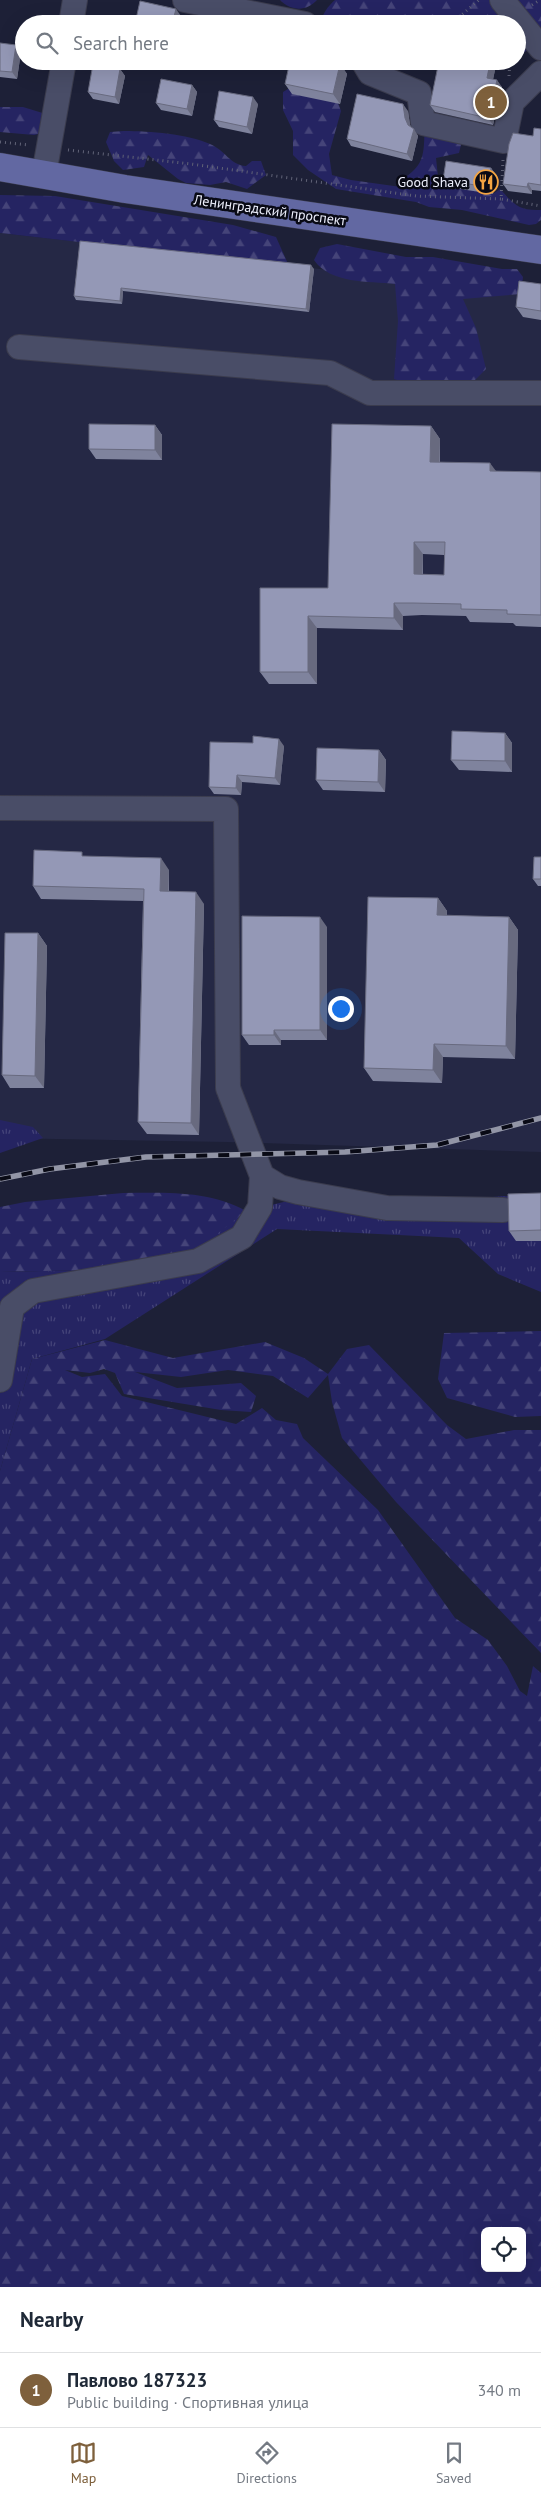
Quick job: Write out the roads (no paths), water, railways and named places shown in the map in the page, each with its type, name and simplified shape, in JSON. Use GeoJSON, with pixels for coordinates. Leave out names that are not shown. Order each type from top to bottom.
{"type":"FeatureCollection","features":[{"type":"Feature","properties":{"kind":"main road","name":"Ленинградский проспект"},"geometry":{"type":"LineString","coordinates":[[0,167],[46,161],[135,190],[541,250]]}},
{"type":"Feature","properties":{"kind":"street"},"geometry":{"type":"LineString","coordinates":[[72,15],[75,0]]}},
{"type":"Feature","properties":{"kind":"street"},"geometry":{"type":"LineString","coordinates":[[186,0],[260,15]]}},
{"type":"Feature","properties":{"kind":"street"},"geometry":{"type":"LineString","coordinates":[[502,0],[514,15]]}},
{"type":"Feature","properties":{"kind":"street"},"geometry":{"type":"LineString","coordinates":[[526,30],[541,48]]}},
{"type":"Feature","properties":{"kind":"street"},"geometry":{"type":"LineString","coordinates":[[46,161],[62,70]]}},
{"type":"Feature","properties":{"kind":"street"},"geometry":{"type":"LineString","coordinates":[[368,70],[370,73],[419,93],[423,123],[504,141],[512,102],[541,73]]}},
{"type":"Feature","properties":{"kind":"street"},"geometry":{"type":"LineString","coordinates":[[18,347],[330,373],[370,393],[541,393]]}},
{"type":"Feature","properties":{"kind":"street"},"geometry":{"type":"LineString","coordinates":[[0,808],[226,809],[228,1088],[262,1176],[260,1207],[242,1237],[216,1252],[198,1261],[33,1291],[12,1307],[5,1321],[0,1380]]}},
{"type":"Feature","properties":{"kind":"street"},"geometry":{"type":"LineString","coordinates":[[262,1176],[280,1187],[298,1192],[387,1208],[503,1210]]}},
{"type":"Feature","properties":{"kind":"railway"},"geometry":{"type":"LineString","coordinates":[[0,1179],[50,1169],[146,1157],[345,1152],[437,1145],[541,1118]]}},
{"type":"Feature","properties":{"kind":"place","name":"Павлово 187323"},"geometry":{"type":"Point","coordinates":[491,102]}},
{"type":"Feature","properties":{"kind":"place","name":"Good Shava"},"geometry":{"type":"Point","coordinates":[486,182]}}]}
